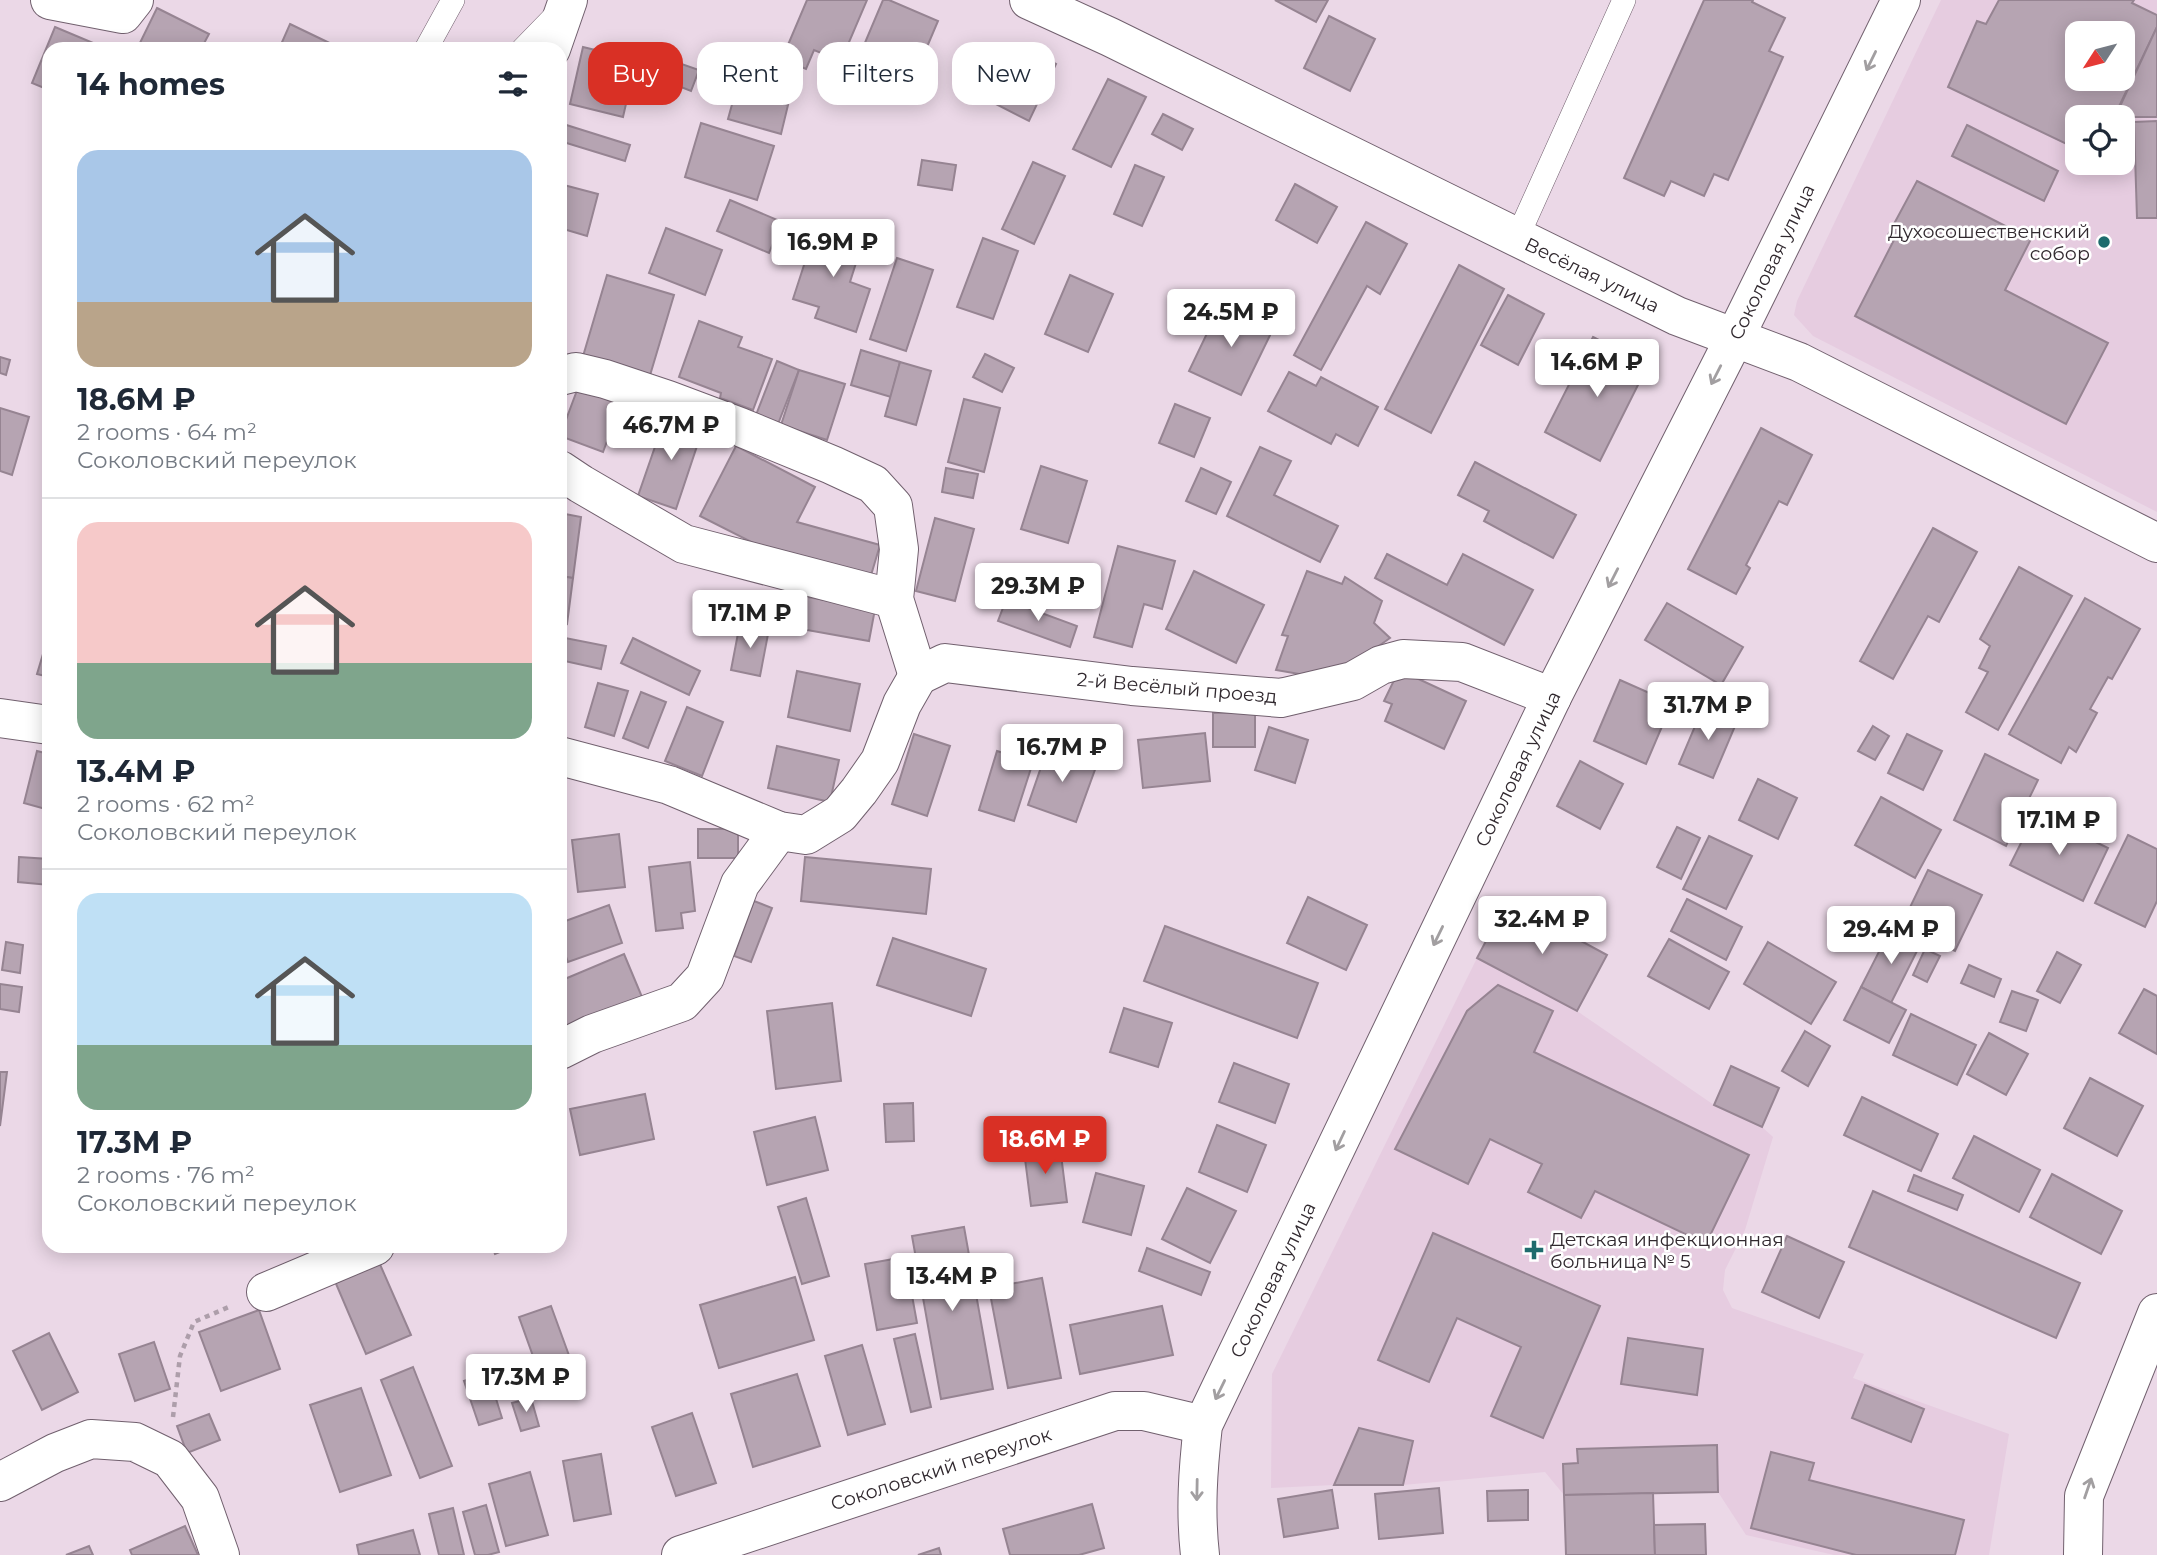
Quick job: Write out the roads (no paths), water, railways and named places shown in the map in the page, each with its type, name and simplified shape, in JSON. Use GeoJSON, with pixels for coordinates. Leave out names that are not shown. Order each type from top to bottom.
{"type":"FeatureCollection","features":[{"type":"Feature","properties":{"kind":"street"},"geometry":{"type":"LineString","coordinates":[[50,0],[123,14],[134,0]]}},
{"type":"Feature","properties":{"kind":"street","name":"Весёлая улица"},"geometry":{"type":"LineString","coordinates":[[1029,0],[1110,37],[1676,316],[1799,362],[2157,543]]}},
{"type":"Feature","properties":{"kind":"street","name":"Соколовая улица"},"geometry":{"type":"LineString","coordinates":[[1200,1555],[1197,1483],[1203,1425],[1552,697],[1735,337],[1900,0]]}},
{"type":"Feature","properties":{"kind":"street"},"geometry":{"type":"LineString","coordinates":[[553,42],[567,2]]}},
{"type":"Feature","properties":{"kind":"street"},"geometry":{"type":"LineString","coordinates":[[567,374],[576,372],[606,379],[668,400],[873,484],[893,506],[899,549],[894,599],[918,676],[902,704],[880,761],[859,791],[840,814],[806,835],[779,831],[669,785],[567,758]]}},
{"type":"Feature","properties":{"kind":"street"},"geometry":{"type":"LineString","coordinates":[[567,475],[684,544],[894,599]]}},
{"type":"Feature","properties":{"kind":"street","name":"2-й Весёлый проезд"},"geometry":{"type":"LineString","coordinates":[[918,676],[945,663],[1132,686],[1281,698],[1353,681],[1381,665],[1403,659],[1462,662],[1552,697]]}},
{"type":"Feature","properties":{"kind":"street"},"geometry":{"type":"LineString","coordinates":[[0,718],[42,724]]}},
{"type":"Feature","properties":{"kind":"street"},"geometry":{"type":"LineString","coordinates":[[567,1046],[592,1034],[682,1002],[705,977],[740,884],[779,831]]}},
{"type":"Feature","properties":{"kind":"street"},"geometry":{"type":"LineString","coordinates":[[266,1292],[358,1253]]}},
{"type":"Feature","properties":{"kind":"street"},"geometry":{"type":"LineString","coordinates":[[2084,1555],[2084,1496],[2157,1313]]}},
{"type":"Feature","properties":{"kind":"street","name":"Соколовский переулок"},"geometry":{"type":"LineString","coordinates":[[681,1555],[1115,1412],[1144,1411],[1203,1425]]}},
{"type":"Feature","properties":{"kind":"street"},"geometry":{"type":"LineString","coordinates":[[0,1482],[55,1452],[91,1439],[135,1443],[170,1459],[200,1498],[220,1555]]}},
{"type":"Feature","properties":{"kind":"lane"},"geometry":{"type":"LineString","coordinates":[[430,42],[453,0]]}},
{"type":"Feature","properties":{"kind":"lane"},"geometry":{"type":"LineString","coordinates":[[1517,238],[1624,0]]}},
{"type":"Feature","properties":{"kind":"lane"},"geometry":{"type":"LineString","coordinates":[[530,42],[567,2]]}},
{"type":"Feature","properties":{"kind":"place","name":"Духосошественский собор"},"geometry":{"type":"Point","coordinates":[2104,242]}},
{"type":"Feature","properties":{"kind":"place","name":"Детская инфекционная больница № 5"},"geometry":{"type":"Point","coordinates":[1534,1250]}}]}
